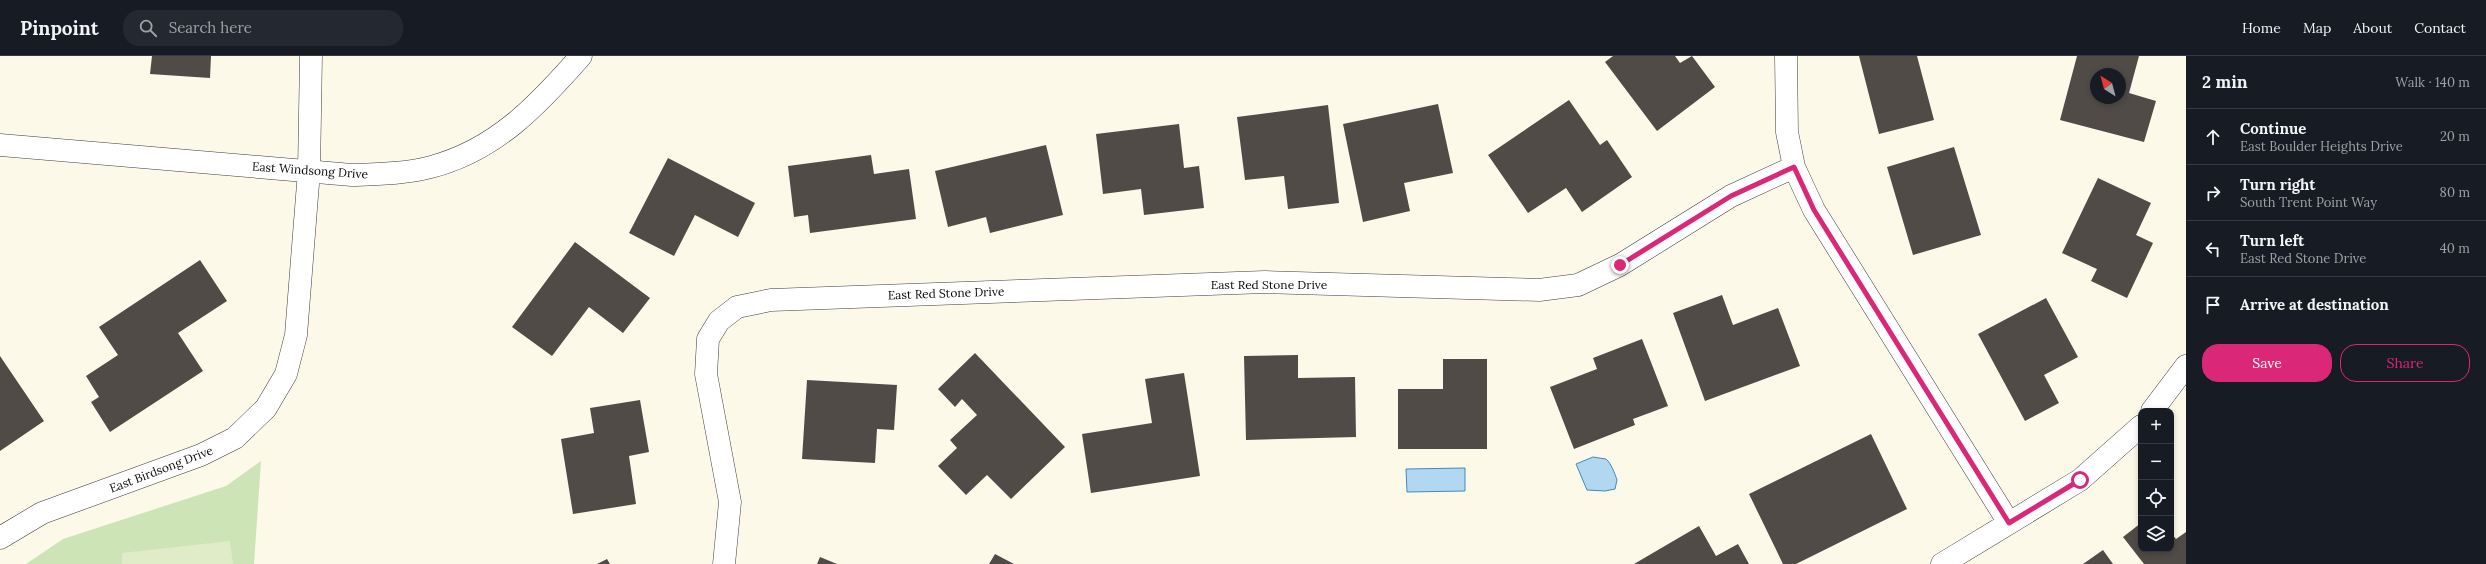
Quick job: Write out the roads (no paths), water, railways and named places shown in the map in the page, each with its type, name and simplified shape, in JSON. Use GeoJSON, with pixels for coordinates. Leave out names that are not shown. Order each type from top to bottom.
{"type":"FeatureCollection","features":[{"type":"Feature","properties":{"kind":"street","name":"East Birdsong Drive"},"geometry":{"type":"LineString","coordinates":[[0,538],[42,512],[201,455],[235,438],[266,408],[286,374],[296,335],[309,171],[311,56]]}},
{"type":"Feature","properties":{"kind":"street","name":"East Windsong Drive"},"geometry":{"type":"LineString","coordinates":[[0,145],[309,171],[352,174],[392,174],[431,167],[467,154],[515,125],[544,98],[581,56]]}},
{"type":"Feature","properties":{"kind":"street"},"geometry":{"type":"LineString","coordinates":[[1786,56],[1787,132],[1794,167],[1814,210],[2009,523]]}},
{"type":"Feature","properties":{"kind":"street","name":"East Red Stone Drive"},"geometry":{"type":"LineString","coordinates":[[724,564],[730,502],[706,374],[708,339],[719,321],[736,307],[771,300],[1265,282],[1539,290],[1578,284],[1620,265],[1731,196],[1794,167]]}},
{"type":"Feature","properties":{"kind":"street"},"geometry":{"type":"LineString","coordinates":[[2154,408],[2186,366]]}},
{"type":"Feature","properties":{"kind":"street"},"geometry":{"type":"LineString","coordinates":[[1942,564],[2080,480],[2138,429]]}},
{"type":"Feature","properties":{"kind":"water"},"geometry":{"type":"Polygon","coordinates":[[[1593,457],[1606,459],[1610,463],[1617,480],[1615,489],[1605,491],[1587,490],[1576,464],[1593,457]]]}},
{"type":"Feature","properties":{"kind":"water"},"geometry":{"type":"Polygon","coordinates":[[[1465,468],[1465,491],[1407,492],[1406,469],[1465,468]]]}}]}
